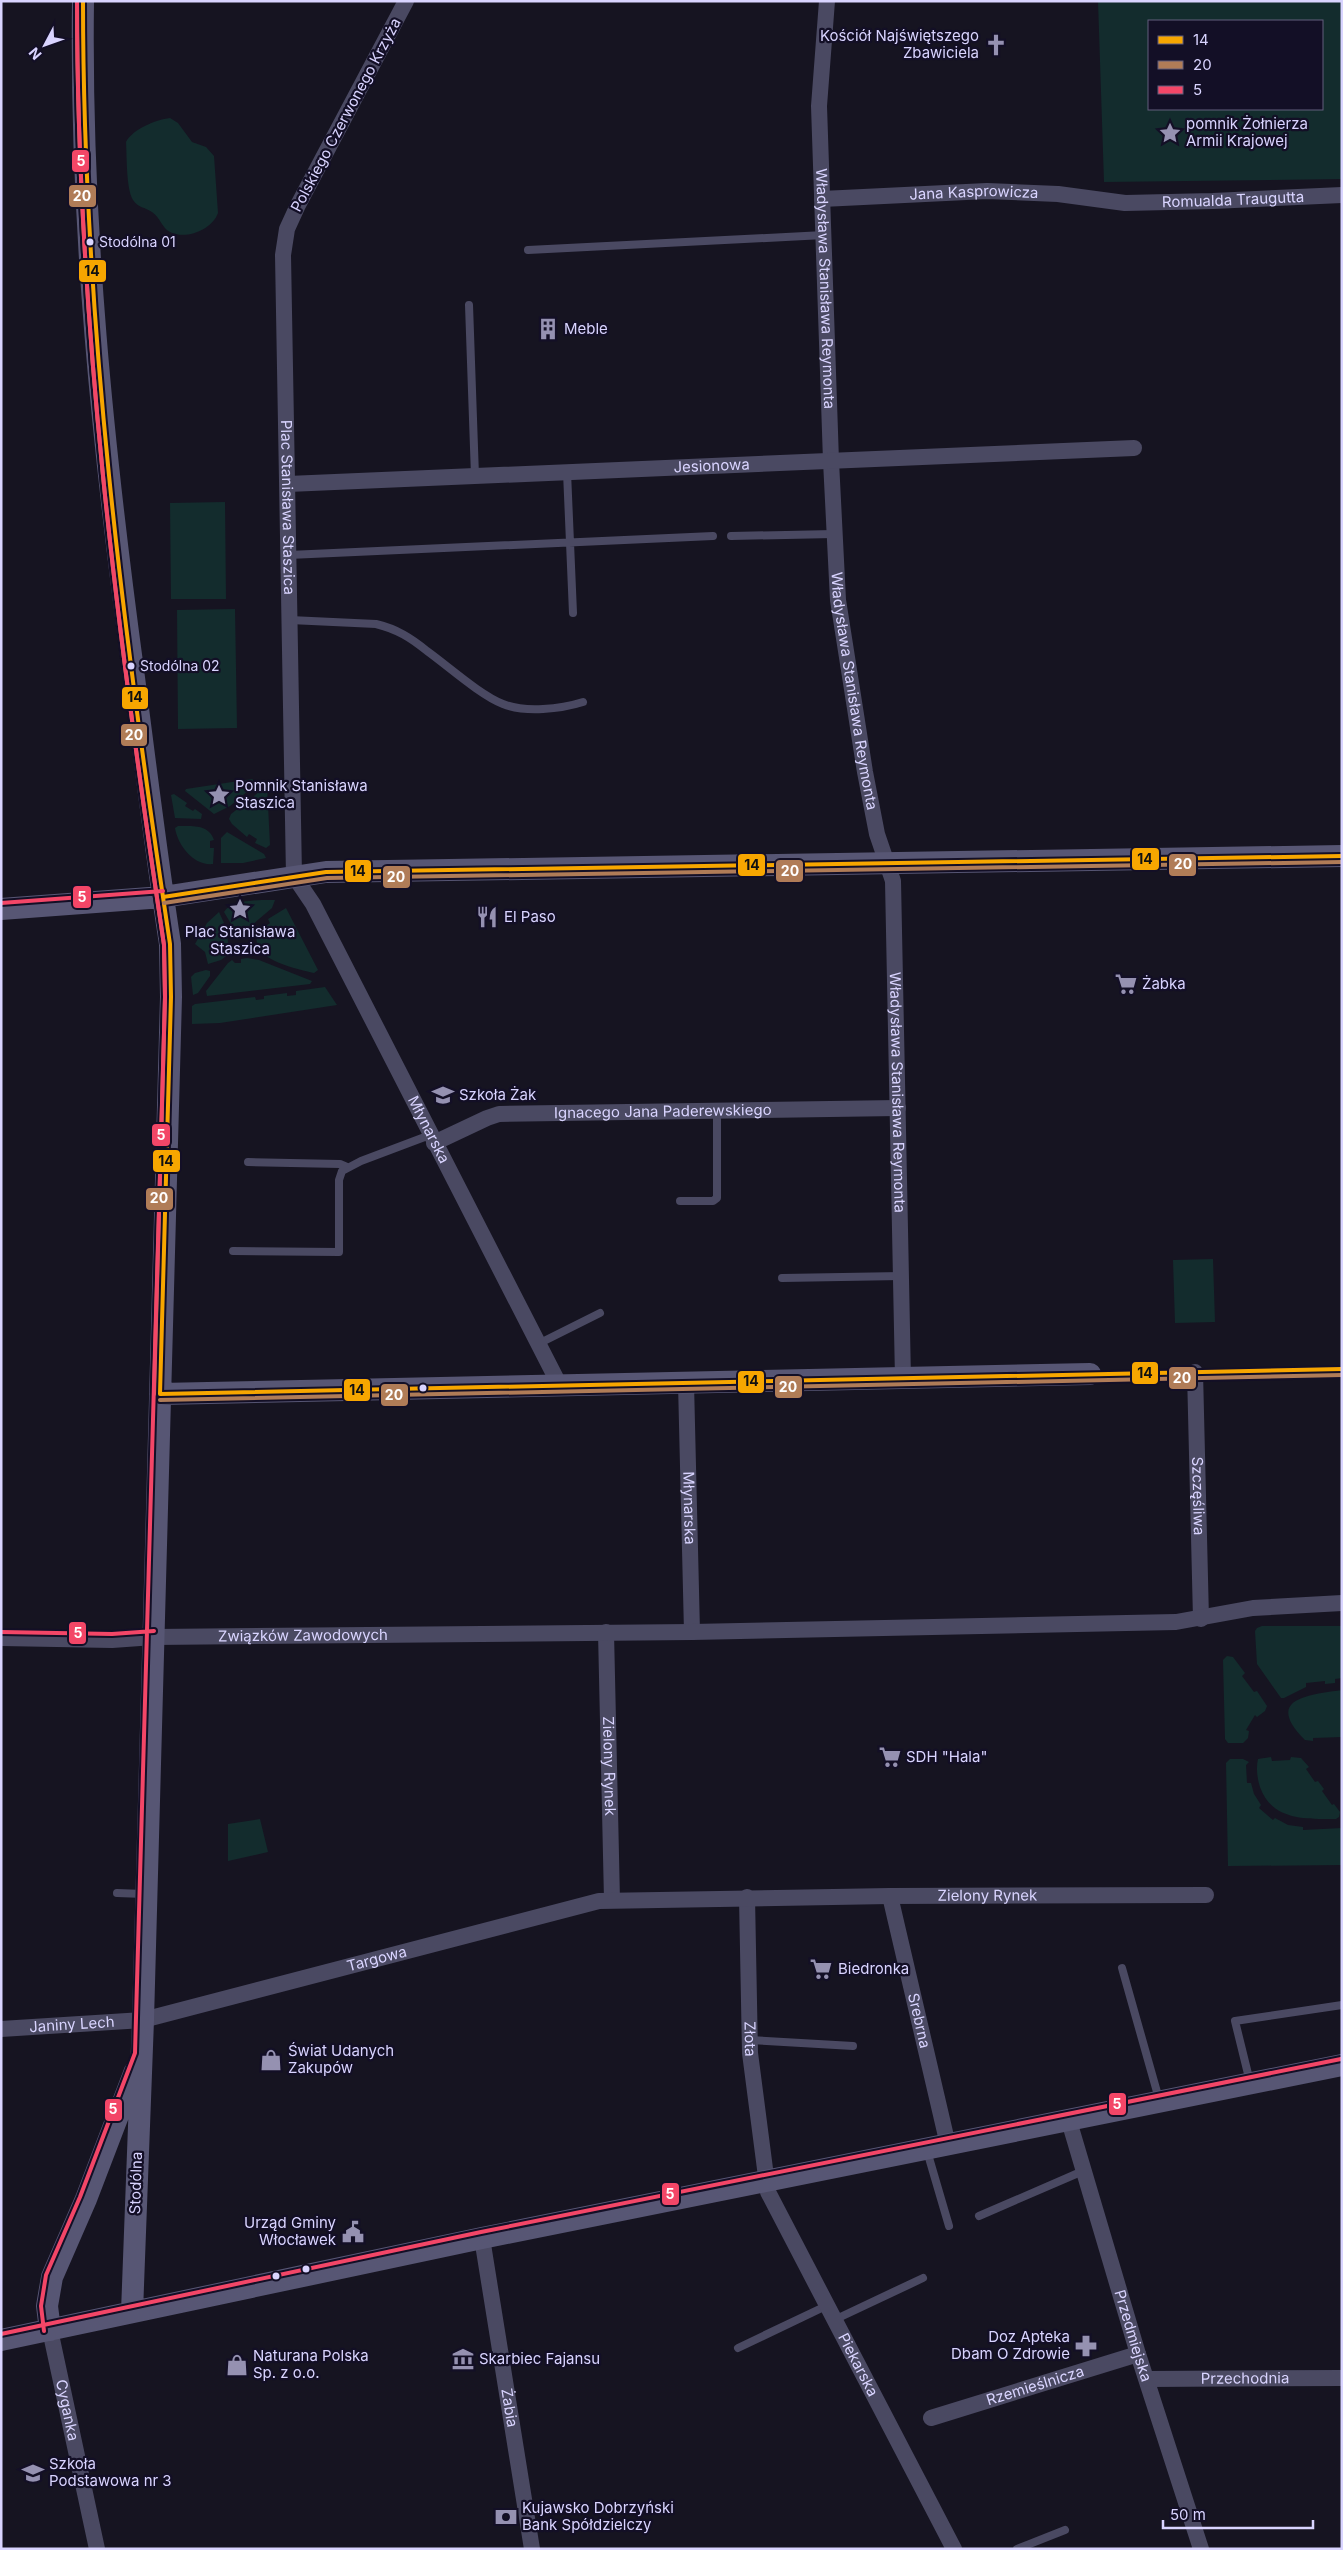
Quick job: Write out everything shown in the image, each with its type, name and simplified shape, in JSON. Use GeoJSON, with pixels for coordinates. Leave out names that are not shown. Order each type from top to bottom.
{"type":"FeatureCollection","features":[{"type":"Feature","properties":{"kind":"street","name":"Stodólna"},"geometry":{"type":"LineString","coordinates":[[82,1],[84,148],[96,352],[111,507],[170,944],[171,998],[154,1637],[132,2312]]}},
{"type":"Feature","properties":{"kind":"street","name":"Polskiego Czerwonego Krzyża"},"geometry":{"type":"LineString","coordinates":[[287,229],[406,1]]}},
{"type":"Feature","properties":{"kind":"street","name":"Władysława Stanisława Reymonta"},"geometry":{"type":"LineString","coordinates":[[827,1],[820,106],[834,534],[838,600],[852,699],[877,834],[893,881],[904,1379]]}},
{"type":"Feature","properties":{"kind":"street","name":"Jana Kasprowicza"},"geometry":{"type":"LineString","coordinates":[[822,199],[987,191],[1058,194],[1125,203]]}},
{"type":"Feature","properties":{"kind":"street","name":"Romualda Traugutta"},"geometry":{"type":"LineString","coordinates":[[1125,203],[1342,195]]}},
{"type":"Feature","properties":{"kind":"street","name":"Plac Stanisława Staszica"},"geometry":{"type":"LineString","coordinates":[[287,229],[283,255],[283,296],[294,876]]}},
{"type":"Feature","properties":{"kind":"street","name":"Jesionowa"},"geometry":{"type":"LineString","coordinates":[[288,484],[1134,448]]}},
{"type":"Feature","properties":{"kind":"street"},"geometry":{"type":"LineString","coordinates":[[1,909],[163,897],[326,872],[1342,856]]}},
{"type":"Feature","properties":{"kind":"street","name":"Młynarska"},"geometry":{"type":"LineString","coordinates":[[294,876],[312,904],[560,1386]]}},
{"type":"Feature","properties":{"kind":"street","name":"Ignacego Jana Paderewskiego"},"geometry":{"type":"LineString","coordinates":[[432,1139],[499,1114],[898,1108]]}},
{"type":"Feature","properties":{"kind":"street","name":"Szczęśliwa"},"geometry":{"type":"LineString","coordinates":[[1196,1372],[1201,1619]]}},
{"type":"Feature","properties":{"kind":"street"},"geometry":{"type":"LineString","coordinates":[[160,1394],[1090,1374]]}},
{"type":"Feature","properties":{"kind":"street","name":"Młynarska"},"geometry":{"type":"LineString","coordinates":[[686,1383],[692,1632]]}},
{"type":"Feature","properties":{"kind":"street"},"geometry":{"type":"LineString","coordinates":[[606,1632],[692,1632],[1176,1622],[1201,1619],[1253,1608],[1342,1603]]}},
{"type":"Feature","properties":{"kind":"street","name":"Związków Zawodowych"},"geometry":{"type":"LineString","coordinates":[[1,1638],[112,1640],[154,1637],[606,1632]]}},
{"type":"Feature","properties":{"kind":"street","name":"Zielony Rynek"},"geometry":{"type":"LineString","coordinates":[[606,1632],[612,1900],[890,1896],[1206,1895]]}},
{"type":"Feature","properties":{"kind":"street","name":"Srebrna"},"geometry":{"type":"LineString","coordinates":[[890,1896],[948,2145]]}},
{"type":"Feature","properties":{"kind":"street","name":"Złota"},"geometry":{"type":"LineString","coordinates":[[748,1898],[749,2040],[766,2181]]}},
{"type":"Feature","properties":{"kind":"street","name":"Targowa"},"geometry":{"type":"LineString","coordinates":[[143,2020],[584,1904],[612,1900]]}},
{"type":"Feature","properties":{"kind":"street","name":"Janiny Lech"},"geometry":{"type":"LineString","coordinates":[[1,2029],[143,2020]]}},
{"type":"Feature","properties":{"kind":"street","name":"Stodólna"},"geometry":{"type":"LineString","coordinates":[[50,2330],[47,2306],[52,2277],[86,2199],[141,2054]]}},
{"type":"Feature","properties":{"kind":"street"},"geometry":{"type":"LineString","coordinates":[[1,2340],[482,2238],[1342,2066]]}},
{"type":"Feature","properties":{"kind":"street","name":"Przedmiejska"},"geometry":{"type":"LineString","coordinates":[[1069,2121],[1138,2354],[1201,2549]]}},
{"type":"Feature","properties":{"kind":"street","name":"Piekarska"},"geometry":{"type":"LineString","coordinates":[[766,2181],[772,2202],[954,2549]]}},
{"type":"Feature","properties":{"kind":"street","name":"Żabia"},"geometry":{"type":"LineString","coordinates":[[482,2238],[532,2549]]}},
{"type":"Feature","properties":{"kind":"street","name":"Cyganka"},"geometry":{"type":"LineString","coordinates":[[50,2330],[97,2549]]}},
{"type":"Feature","properties":{"kind":"street","name":"Rzemieślnicza"},"geometry":{"type":"LineString","coordinates":[[931,2418],[1138,2354]]}},
{"type":"Feature","properties":{"kind":"street","name":"Przechodnia"},"geometry":{"type":"LineString","coordinates":[[1147,2379],[1342,2378]]}},
{"type":"Feature","properties":{"kind":"lane"},"geometry":{"type":"LineString","coordinates":[[528,250],[824,235]]}},
{"type":"Feature","properties":{"kind":"lane"},"geometry":{"type":"LineString","coordinates":[[469,305],[475,476]]}},
{"type":"Feature","properties":{"kind":"lane"},"geometry":{"type":"LineString","coordinates":[[567,472],[573,613]]}},
{"type":"Feature","properties":{"kind":"lane"},"geometry":{"type":"LineString","coordinates":[[730,536],[834,534]]}},
{"type":"Feature","properties":{"kind":"lane"},"geometry":{"type":"LineString","coordinates":[[289,555],[713,536]]}},
{"type":"Feature","properties":{"kind":"lane"},"geometry":{"type":"LineString","coordinates":[[290,620],[376,624],[390,627],[412,639],[494,700],[513,708],[572,706],[583,702]]}},
{"type":"Feature","properties":{"kind":"lane"},"geometry":{"type":"LineString","coordinates":[[680,1202],[713,1201],[717,1198],[717,1110]]}},
{"type":"Feature","properties":{"kind":"lane"},"geometry":{"type":"LineString","coordinates":[[233,1251],[339,1252],[339,1180],[342,1171],[347,1167],[432,1139]]}},
{"type":"Feature","properties":{"kind":"lane"},"geometry":{"type":"LineString","coordinates":[[248,1162],[340,1164],[347,1167]]}},
{"type":"Feature","properties":{"kind":"lane"},"geometry":{"type":"LineString","coordinates":[[782,1278],[902,1276]]}},
{"type":"Feature","properties":{"kind":"lane"},"geometry":{"type":"LineString","coordinates":[[538,1344],[600,1312]]}},
{"type":"Feature","properties":{"kind":"lane"},"geometry":{"type":"LineString","coordinates":[[117,1893],[146,1894]]}},
{"type":"Feature","properties":{"kind":"lane"},"geometry":{"type":"LineString","coordinates":[[1122,1968],[1160,2102]]}},
{"type":"Feature","properties":{"kind":"lane"},"geometry":{"type":"LineString","coordinates":[[1251,2084],[1235,2021],[1342,2005]]}},
{"type":"Feature","properties":{"kind":"lane"},"geometry":{"type":"LineString","coordinates":[[749,2040],[853,2046]]}},
{"type":"Feature","properties":{"kind":"lane"},"geometry":{"type":"LineString","coordinates":[[926,2149],[949,2226]]}},
{"type":"Feature","properties":{"kind":"lane"},"geometry":{"type":"LineString","coordinates":[[980,2216],[1083,2171]]}},
{"type":"Feature","properties":{"kind":"lane"},"geometry":{"type":"LineString","coordinates":[[738,2348],[923,2278]]}},
{"type":"Feature","properties":{"kind":"lane"},"geometry":{"type":"LineString","coordinates":[[1017,2549],[1065,2530]]}},
{"type":"Feature","properties":{"kind":"green space"},"geometry":{"type":"Polygon","coordinates":[[[1098,1],[1342,1],[1342,179],[1104,182],[1098,1]]]}},
{"type":"Feature","properties":{"kind":"green space"},"geometry":{"type":"Polygon","coordinates":[[[170,118],[178,123],[192,142],[206,147],[214,156],[218,213],[215,219],[204,229],[191,234],[176,234],[167,230],[155,214],[135,203],[129,188],[126,142],[129,137],[145,126],[170,118]]]}},
{"type":"Feature","properties":{"kind":"green space"},"geometry":{"type":"Polygon","coordinates":[[[225,502],[226,599],[171,599],[170,503],[225,502]]]}},
{"type":"Feature","properties":{"kind":"green space"},"geometry":{"type":"Polygon","coordinates":[[[235,609],[237,728],[178,729],[177,610],[235,609]]]}},
{"type":"Feature","properties":{"kind":"green space"},"geometry":{"type":"Polygon","coordinates":[[[252,779],[256,782],[255,785],[230,806],[214,814],[185,791],[186,789],[252,779]]]}},
{"type":"Feature","properties":{"kind":"green space"},"geometry":{"type":"Polygon","coordinates":[[[267,785],[270,845],[266,848],[255,843],[257,839],[249,834],[247,837],[229,819],[231,814],[248,801],[250,803],[255,799],[254,796],[267,785]]]}},
{"type":"Feature","properties":{"kind":"green space"},"geometry":{"type":"Polygon","coordinates":[[[174,794],[187,803],[185,806],[193,811],[195,809],[202,814],[201,819],[175,818],[171,795],[174,794]]]}},
{"type":"Feature","properties":{"kind":"green space"},"geometry":{"type":"Polygon","coordinates":[[[178,826],[199,827],[212,835],[214,840],[210,841],[210,848],[214,848],[213,864],[199,862],[183,848],[175,828],[178,826]]]}},
{"type":"Feature","properties":{"kind":"green space"},"geometry":{"type":"Polygon","coordinates":[[[227,832],[264,854],[266,858],[243,863],[221,863],[221,838],[227,832]]]}},
{"type":"Feature","properties":{"kind":"green space"},"geometry":{"type":"Polygon","coordinates":[[[275,900],[272,908],[245,931],[234,929],[224,912],[240,902],[275,900]]]}},
{"type":"Feature","properties":{"kind":"green space"},"geometry":{"type":"Polygon","coordinates":[[[286,908],[318,970],[314,973],[271,959],[257,945],[257,936],[263,925],[265,927],[270,923],[268,919],[286,908]]]}},
{"type":"Feature","properties":{"kind":"green space"},"geometry":{"type":"Polygon","coordinates":[[[219,912],[224,923],[220,925],[223,931],[226,930],[230,953],[221,960],[208,964],[205,952],[195,944],[207,923],[219,912]]]}},
{"type":"Feature","properties":{"kind":"green space"},"geometry":{"type":"Polygon","coordinates":[[[241,959],[259,960],[312,981],[310,984],[207,996],[206,991],[228,963],[232,960],[235,963],[241,963],[241,959]]]}},
{"type":"Feature","properties":{"kind":"green space"},"geometry":{"type":"Polygon","coordinates":[[[206,970],[210,971],[210,976],[198,993],[193,995],[191,977],[195,973],[206,970]]]}},
{"type":"Feature","properties":{"kind":"green space"},"geometry":{"type":"Polygon","coordinates":[[[325,987],[337,1005],[220,1023],[192,1024],[192,1006],[195,1004],[255,997],[256,1000],[264,999],[264,996],[287,993],[287,996],[296,995],[296,991],[325,987]]]}},
{"type":"Feature","properties":{"kind":"green space"},"geometry":{"type":"Polygon","coordinates":[[[1213,1259],[1215,1322],[1175,1323],[1173,1260],[1213,1259]]]}},
{"type":"Feature","properties":{"kind":"green space"},"geometry":{"type":"Polygon","coordinates":[[[1262,1626],[1342,1626],[1342,1678],[1335,1679],[1335,1683],[1325,1684],[1325,1681],[1306,1683],[1306,1687],[1281,1698],[1257,1664],[1255,1631],[1262,1626]]]}},
{"type":"Feature","properties":{"kind":"green space"},"geometry":{"type":"Polygon","coordinates":[[[1227,1656],[1233,1657],[1245,1673],[1242,1676],[1254,1692],[1257,1691],[1267,1706],[1265,1711],[1257,1717],[1255,1715],[1246,1730],[1249,1731],[1248,1738],[1243,1743],[1228,1743],[1225,1739],[1223,1660],[1227,1656]]]}},
{"type":"Feature","properties":{"kind":"green space"},"geometry":{"type":"Polygon","coordinates":[[[1342,1690],[1342,1737],[1313,1738],[1313,1741],[1305,1740],[1293,1726],[1289,1716],[1289,1707],[1304,1697],[1342,1690]]]}},
{"type":"Feature","properties":{"kind":"green space"},"geometry":{"type":"Polygon","coordinates":[[[1271,1757],[1272,1761],[1290,1760],[1291,1757],[1301,1758],[1309,1767],[1306,1769],[1315,1782],[1318,1781],[1324,1789],[1322,1791],[1332,1805],[1334,1804],[1340,1812],[1339,1817],[1336,1819],[1302,1818],[1281,1812],[1273,1806],[1265,1798],[1260,1787],[1257,1769],[1258,1759],[1271,1757]]]}},
{"type":"Feature","properties":{"kind":"green space"},"geometry":{"type":"Polygon","coordinates":[[[1230,1759],[1243,1759],[1249,1762],[1246,1765],[1247,1783],[1251,1783],[1254,1794],[1261,1805],[1259,1808],[1273,1820],[1275,1818],[1288,1825],[1303,1827],[1303,1830],[1342,1828],[1342,1865],[1228,1866],[1226,1763],[1230,1759]]]}},
{"type":"Feature","properties":{"kind":"green space"},"geometry":{"type":"Polygon","coordinates":[[[260,1819],[268,1852],[228,1861],[228,1824],[260,1819]]]}},
{"type":"Feature","properties":{"kind":"transit line","name":"20"},"geometry":{"type":"LineString","coordinates":[[77,1],[79,120],[92,356],[116,592],[164,945],[165,997],[154,1394]]}},
{"type":"Feature","properties":{"kind":"transit line","name":"5"},"geometry":{"type":"LineString","coordinates":[[44,2331],[41,2306],[46,2275],[80,2197],[135,2053],[165,997],[164,945],[116,592],[92,356],[79,120],[77,1]]}},
{"type":"Feature","properties":{"kind":"transit line","name":"14"},"geometry":{"type":"LineString","coordinates":[[83,1],[90,238],[98,356],[122,592],[170,944],[171,997],[160,1394]]}},
{"type":"Feature","properties":{"kind":"transit line","name":"14"},"geometry":{"type":"LineString","coordinates":[[163,897],[326,872],[1342,856]]}},
{"type":"Feature","properties":{"kind":"transit line","name":"20"},"geometry":{"type":"LineString","coordinates":[[164,903],[327,878],[1342,862]]}},
{"type":"Feature","properties":{"kind":"transit line","name":"5"},"geometry":{"type":"LineString","coordinates":[[1,903],[163,891]]}},
{"type":"Feature","properties":{"kind":"transit line","name":"14"},"geometry":{"type":"LineString","coordinates":[[160,1394],[1342,1369]]}},
{"type":"Feature","properties":{"kind":"transit line","name":"20"},"geometry":{"type":"LineString","coordinates":[[160,1400],[1342,1375]]}},
{"type":"Feature","properties":{"kind":"transit line","name":"5"},"geometry":{"type":"LineString","coordinates":[[1,1632],[112,1634],[154,1631]]}},
{"type":"Feature","properties":{"kind":"transit line","name":"5"},"geometry":{"type":"LineString","coordinates":[[1,2334],[481,2232],[1341,2059]]}},
{"type":"Feature","properties":{"kind":"place","name":"Kościół Najświętszego Zbawiciela"},"geometry":{"type":"Point","coordinates":[996,45]}},
{"type":"Feature","properties":{"kind":"place","name":"pomnik Żołnierza Armii Krajowej"},"geometry":{"type":"Point","coordinates":[1170,133]}},
{"type":"Feature","properties":{"kind":"place","name":"Stodólna 01"},"geometry":{"type":"Point","coordinates":[90,242]}},
{"type":"Feature","properties":{"kind":"place","name":"Meble"},"geometry":{"type":"Point","coordinates":[548,329]}},
{"type":"Feature","properties":{"kind":"place","name":"Stodólna 02"},"geometry":{"type":"Point","coordinates":[131,666]}},
{"type":"Feature","properties":{"kind":"place","name":"Pomnik Stanisława Staszica"},"geometry":{"type":"Point","coordinates":[219,795]}},
{"type":"Feature","properties":{"kind":"place","name":"Plac Stanisława Staszica"},"geometry":{"type":"Point","coordinates":[240,909]}},
{"type":"Feature","properties":{"kind":"place","name":"El Paso"},"geometry":{"type":"Point","coordinates":[487,917]}},
{"type":"Feature","properties":{"kind":"place","name":"Żabka"},"geometry":{"type":"Point","coordinates":[1126,984]}},
{"type":"Feature","properties":{"kind":"place","name":"Szkoła Żak"},"geometry":{"type":"Point","coordinates":[443,1095]}},
{"type":"Feature","properties":{"kind":"place","name":"SDH \"Hala\""},"geometry":{"type":"Point","coordinates":[890,1757]}},
{"type":"Feature","properties":{"kind":"place","name":"Biedronka"},"geometry":{"type":"Point","coordinates":[821,1969]}},
{"type":"Feature","properties":{"kind":"place","name":"Świat Udanych Zakupów"},"geometry":{"type":"Point","coordinates":[271,2060]}},
{"type":"Feature","properties":{"kind":"place","name":"Urząd Gminy Włocławek"},"geometry":{"type":"Point","coordinates":[353,2232]}},
{"type":"Feature","properties":{"kind":"place","name":"Doz Apteka Dbam O Zdrowie"},"geometry":{"type":"Point","coordinates":[1086,2346]}},
{"type":"Feature","properties":{"kind":"place","name":"Skarbiec Fajansu"},"geometry":{"type":"Point","coordinates":[463,2359]}},
{"type":"Feature","properties":{"kind":"place","name":"Naturana Polska Sp. z o.o."},"geometry":{"type":"Point","coordinates":[237,2365]}},
{"type":"Feature","properties":{"kind":"place","name":"Szkoła Podstawowa nr 3"},"geometry":{"type":"Point","coordinates":[33,2473]}},
{"type":"Feature","properties":{"kind":"place","name":"Kujawsko Dobrzyński Bank Spółdzielczy"},"geometry":{"type":"Point","coordinates":[506,2517]}}]}
